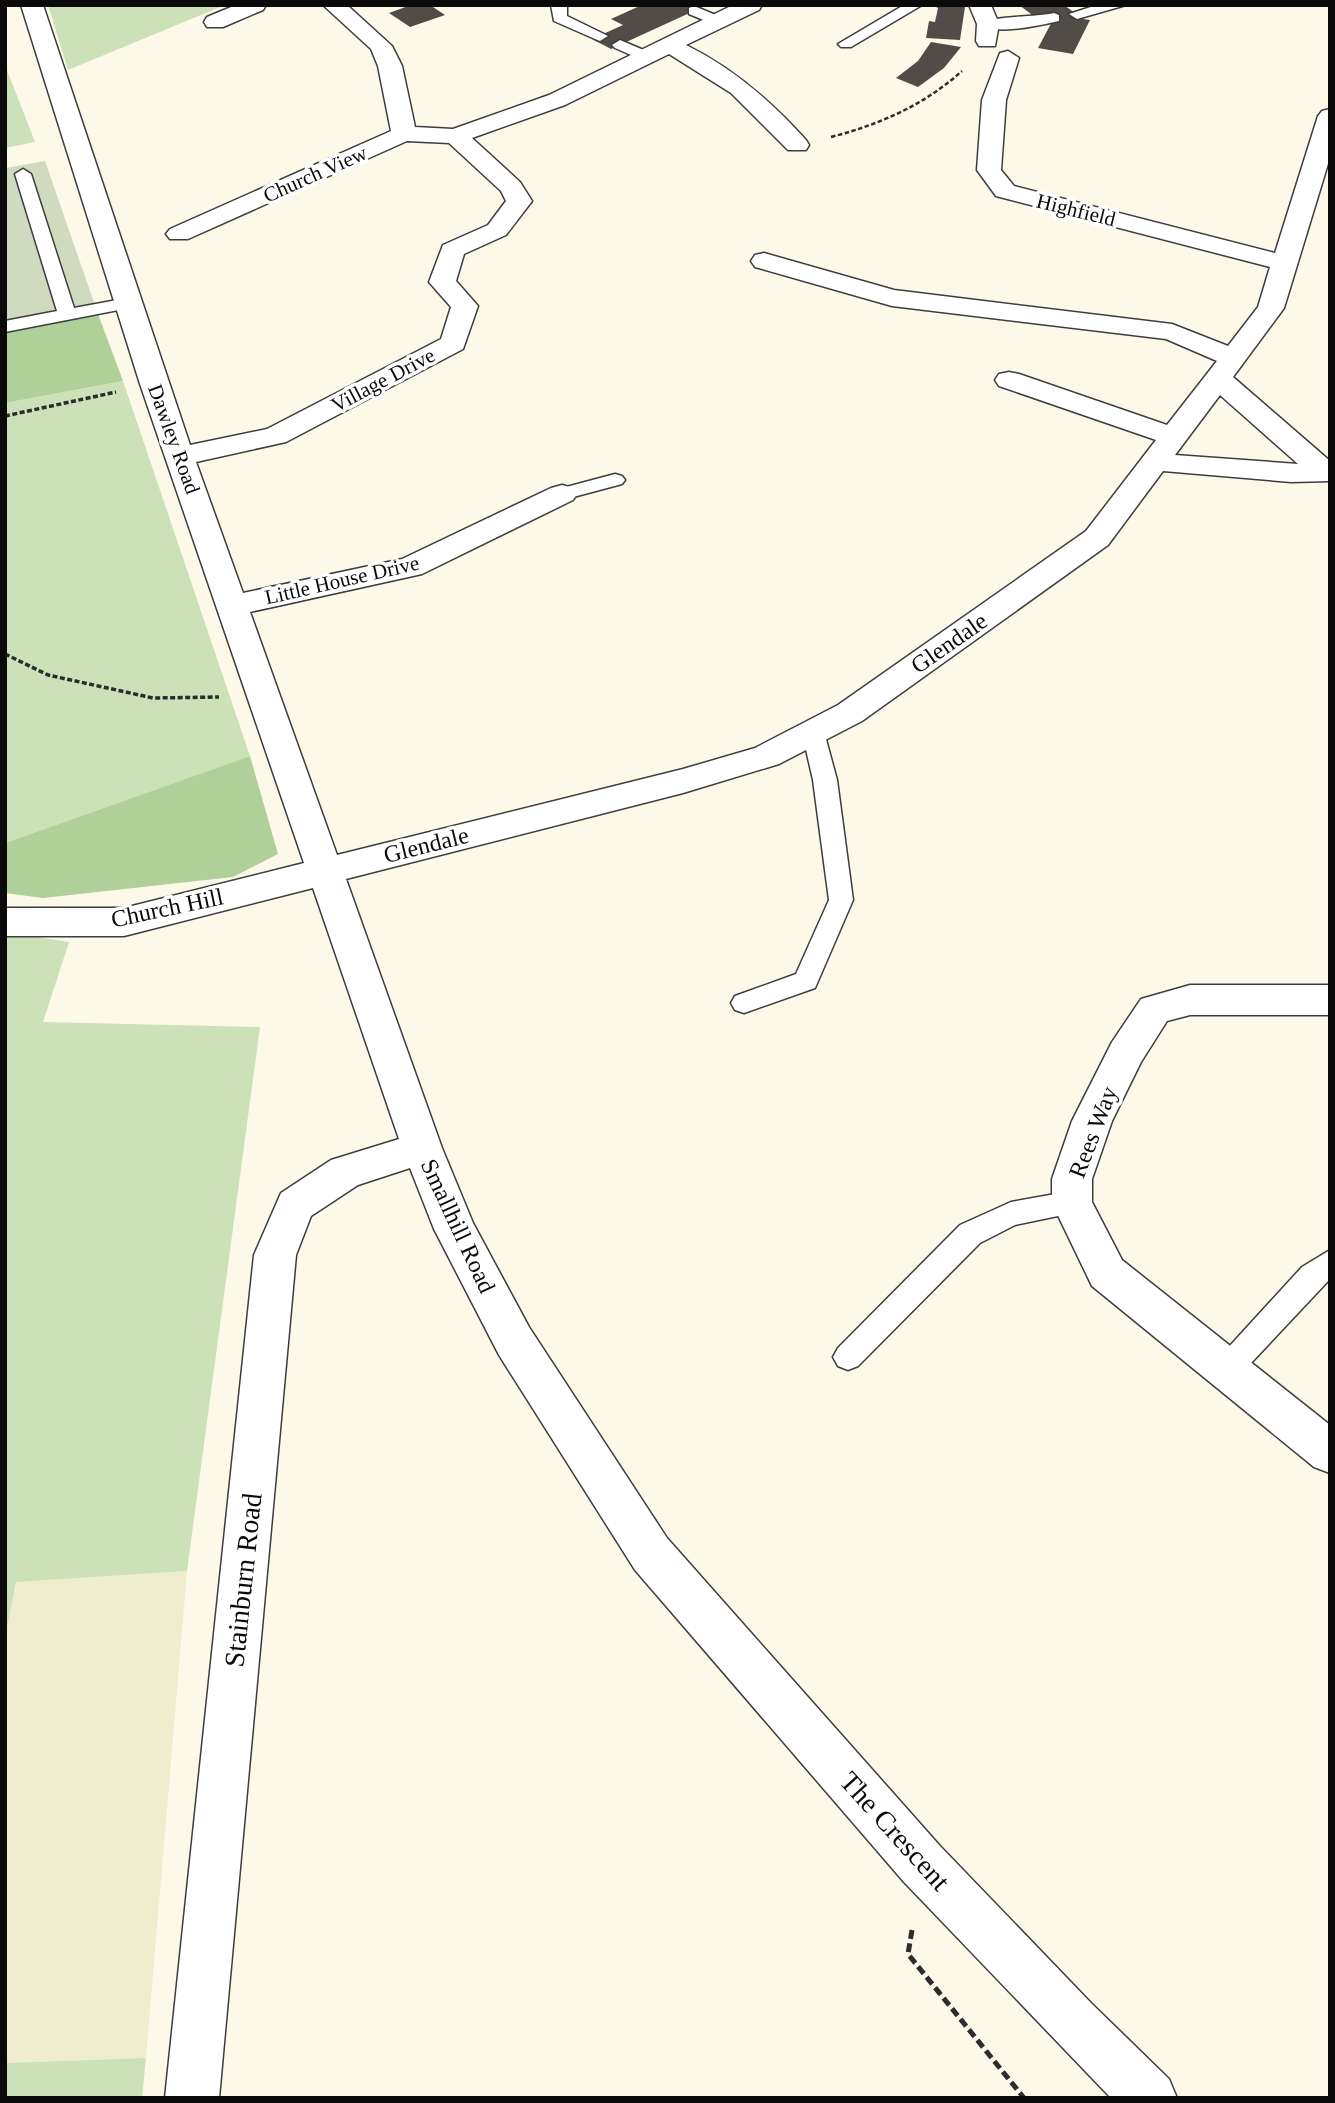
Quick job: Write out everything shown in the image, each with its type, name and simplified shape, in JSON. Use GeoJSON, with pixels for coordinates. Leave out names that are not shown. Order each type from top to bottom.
{"type":"FeatureCollection","features":[{"type":"Feature","properties":{"kind":"street","name":"Dawley Road"},"geometry":{"type":"LineString","coordinates":[[32,5],[154,384],[325,869]]}},
{"type":"Feature","properties":{"kind":"street"},"geometry":{"type":"LineString","coordinates":[[215,22],[255,5]]}},
{"type":"Feature","properties":{"kind":"street"},"geometry":{"type":"LineString","coordinates":[[334,5],[382,46],[390,65],[404,134]]}},
{"type":"Feature","properties":{"kind":"street"},"geometry":{"type":"LineString","coordinates":[[455,136],[557,100],[670,46],[706,16],[751,5]]}},
{"type":"Feature","properties":{"kind":"street"},"geometry":{"type":"LineString","coordinates":[[670,46],[707,62],[769,111],[797,145]]}},
{"type":"Feature","properties":{"kind":"street","name":"Highfield"},"geometry":{"type":"LineString","coordinates":[[1008,58],[994,100],[989,170],[1005,191],[1285,263]]}},
{"type":"Feature","properties":{"kind":"street","name":"Glendale"},"geometry":{"type":"LineString","coordinates":[[325,869],[683,781],[766,756],[850,713],[1097,538],[1271,308],[1330,116]]}},
{"type":"Feature","properties":{"kind":"street","name":"Church View"},"geometry":{"type":"LineString","coordinates":[[179,234],[404,134],[455,136]]}},
{"type":"Feature","properties":{"kind":"street","name":"Village Drive"},"geometry":{"type":"LineString","coordinates":[[181,456],[276,436],[453,343],[465,306],[442,282],[452,250],[497,230],[519,201],[511,187],[455,136]]}},
{"type":"Feature","properties":{"kind":"street"},"geometry":{"type":"LineString","coordinates":[[764,261],[892,298],[1172,332],[1226,369],[1327,472]]}},
{"type":"Feature","properties":{"kind":"street"},"geometry":{"type":"LineString","coordinates":[[1030,357],[1000,390],[1174,437]]}},
{"type":"Feature","properties":{"kind":"street"},"geometry":{"type":"LineString","coordinates":[[1155,462],[1291,473],[1327,472]]}},
{"type":"Feature","properties":{"kind":"street","name":"Little House Drive"},"geometry":{"type":"LineString","coordinates":[[233,605],[411,567],[562,494]]}},
{"type":"Feature","properties":{"kind":"street","name":"Church Hill"},"geometry":{"type":"LineString","coordinates":[[5,922],[124,922],[325,869]]}},
{"type":"Feature","properties":{"kind":"street","name":"Smallhill Road"},"geometry":{"type":"LineString","coordinates":[[325,869],[422,1148],[455,1229],[514,1341],[651,1554]]}},
{"type":"Feature","properties":{"kind":"street","name":"Rees Way"},"geometry":{"type":"LineString","coordinates":[[1330,1000],[1190,1000],[1154,1010],[1126,1053],[1092,1121],[1072,1178],[1072,1203],[1107,1273],[1330,1452]]}},
{"type":"Feature","properties":{"kind":"street","name":"Stainburn Road"},"geometry":{"type":"LineString","coordinates":[[192,2098],[275,1255],[295,1205],[345,1172],[422,1148]]}},
{"type":"Feature","properties":{"kind":"street","name":"The Crescent"},"geometry":{"type":"LineString","coordinates":[[651,1554],[922,1864],[1072,2022],[1150,2098]]}},
{"type":"Feature","properties":{"kind":"lane"},"geometry":{"type":"LineString","coordinates":[[559,5],[559,18],[600,36]]}},
{"type":"Feature","properties":{"kind":"lane"},"geometry":{"type":"LineString","coordinates":[[846,44],[915,5]]}},
{"type":"Feature","properties":{"kind":"lane"},"geometry":{"type":"LineString","coordinates":[[1077,14],[1119,5]]}},
{"type":"Feature","properties":{"kind":"lane"},"geometry":{"type":"LineString","coordinates":[[985,23],[1030,23],[1054,18]]}},
{"type":"Feature","properties":{"kind":"lane"},"geometry":{"type":"LineString","coordinates":[[620,45],[647,57]]}},
{"type":"Feature","properties":{"kind":"lane"},"geometry":{"type":"LineString","coordinates":[[23,174],[68,315]]}},
{"type":"Feature","properties":{"kind":"lane"},"geometry":{"type":"LineString","coordinates":[[5,327],[128,303]]}},
{"type":"Feature","properties":{"kind":"lane"},"geometry":{"type":"LineString","coordinates":[[562,494],[615,480]]}},
{"type":"Feature","properties":{"kind":"lane"},"geometry":{"type":"LineString","coordinates":[[744,1003],[806,981],[841,900],[825,780],[813,732]]}},
{"type":"Feature","properties":{"kind":"lane"},"geometry":{"type":"LineString","coordinates":[[848,1357],[970,1234],[1011,1214],[1072,1203]]}},
{"type":"Feature","properties":{"kind":"lane"},"geometry":{"type":"LineString","coordinates":[[1226,1370],[1311,1276],[1330,1262]]}},
{"type":"Feature","properties":{"kind":"path"},"geometry":{"type":"LineString","coordinates":[[797,145],[877,126],[939,94],[985,23]]}},
{"type":"Feature","properties":{"kind":"path"},"geometry":{"type":"LineString","coordinates":[[5,416],[154,384]]}},
{"type":"Feature","properties":{"kind":"path"},"geometry":{"type":"LineString","coordinates":[[5,654],[48,675],[153,698],[265,697]]}},
{"type":"Feature","properties":{"kind":"path"},"geometry":{"type":"LineString","coordinates":[[922,1864],[908,1955],[1024,2098]]}},
{"type":"Feature","properties":{"kind":"green space"},"geometry":{"type":"Polygon","coordinates":[[[48,5],[225,5],[68,70],[48,5]]]}},
{"type":"Feature","properties":{"kind":"green space"},"geometry":{"type":"Polygon","coordinates":[[[5,65],[35,142],[5,148],[5,65]]]}},
{"type":"Feature","properties":{"kind":"green space"},"geometry":{"type":"Polygon","coordinates":[[[45,161],[98,314],[5,333],[5,168],[45,161]]]}},
{"type":"Feature","properties":{"kind":"green space"},"geometry":{"type":"Polygon","coordinates":[[[98,314],[123,381],[5,403],[5,333],[98,314]]]}},
{"type":"Feature","properties":{"kind":"green space"},"geometry":{"type":"Polygon","coordinates":[[[123,381],[250,756],[5,843],[5,403],[123,381]]]}},
{"type":"Feature","properties":{"kind":"green space"},"geometry":{"type":"Polygon","coordinates":[[[250,756],[278,854],[233,877],[43,898],[5,893],[5,843],[250,756]]]}},
{"type":"Feature","properties":{"kind":"green space"},"geometry":{"type":"Polygon","coordinates":[[[5,932],[69,942],[43,1022],[260,1027],[187,1571],[16,1582],[5,1638],[5,932]]]}},
{"type":"Feature","properties":{"kind":"green space"},"geometry":{"type":"Polygon","coordinates":[[[187,1571],[146,2058],[5,2063],[5,1638],[16,1582],[187,1571]]]}},
{"type":"Feature","properties":{"kind":"green space"},"geometry":{"type":"Polygon","coordinates":[[[146,2058],[142,2098],[5,2098],[5,2063],[146,2058]]]}},
{"type":"Feature","properties":{"kind":"building"},"geometry":{"type":"Polygon","coordinates":[[[411,5],[430,5],[445,15],[410,27],[389,13],[411,5]]]}},
{"type":"Feature","properties":{"kind":"building"},"geometry":{"type":"Polygon","coordinates":[[[642,5],[707,5],[611,49],[592,39],[623,25],[611,19],[642,5]]]}},
{"type":"Feature","properties":{"kind":"building"},"geometry":{"type":"Polygon","coordinates":[[[932,5],[965,7],[960,40],[926,38],[929,21],[935,22],[938,8],[932,5]]]}},
{"type":"Feature","properties":{"kind":"building"},"geometry":{"type":"Polygon","coordinates":[[[1019,5],[1064,5],[1083,19],[1090,20],[1073,54],[1038,48],[1054,18],[1048,14],[1035,17],[1019,5]]]}},
{"type":"Feature","properties":{"kind":"building"},"geometry":{"type":"Polygon","coordinates":[[[931,42],[961,47],[944,68],[918,87],[896,78],[918,61],[931,42]]]}}]}
